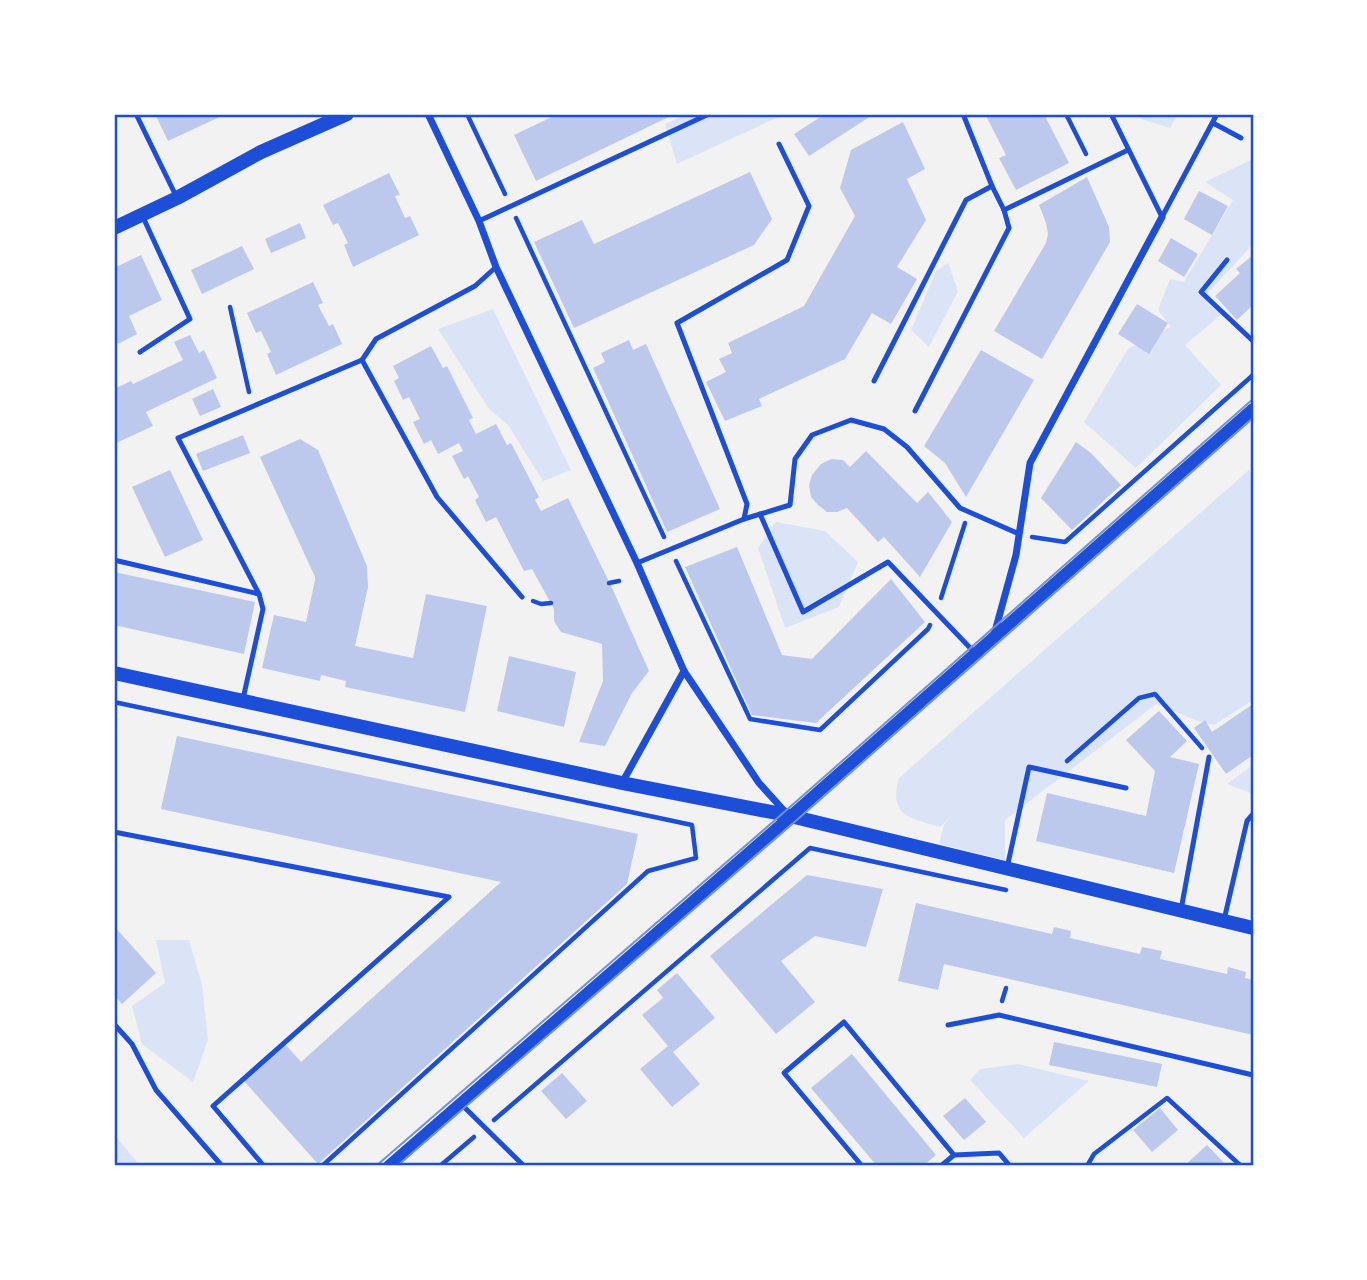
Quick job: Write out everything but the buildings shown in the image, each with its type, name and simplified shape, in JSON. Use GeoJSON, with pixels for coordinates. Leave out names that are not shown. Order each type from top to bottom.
{"type":"FeatureCollection","features":[{"type":"Feature","properties":{"kind":"main road"},"geometry":{"type":"LineString","coordinates":[[114,228],[177,198],[261,152],[347,114]]}},
{"type":"Feature","properties":{"kind":"main road"},"geometry":{"type":"LineString","coordinates":[[114,673],[790,817],[1253,928]]}},
{"type":"Feature","properties":{"kind":"street"},"geometry":{"type":"LineString","coordinates":[[428,114],[479,221],[496,267],[637,563],[684,671],[759,783],[790,817]]}},
{"type":"Feature","properties":{"kind":"street"},"geometry":{"type":"LineString","coordinates":[[994,637],[1016,555],[1030,463],[1162,217]]}},
{"type":"Feature","properties":{"kind":"street"},"geometry":{"type":"LineString","coordinates":[[389,1166],[1253,409]]}},
{"type":"Feature","properties":{"kind":"street"},"geometry":{"type":"LineString","coordinates":[[622,783],[684,671]]}},
{"type":"Feature","properties":{"kind":"lane"},"geometry":{"type":"LineString","coordinates":[[136,114],[177,198]]}},
{"type":"Feature","properties":{"kind":"lane"},"geometry":{"type":"LineString","coordinates":[[479,221],[709,114]]}},
{"type":"Feature","properties":{"kind":"lane"},"geometry":{"type":"LineString","coordinates":[[915,411],[1009,228],[963,114]]}},
{"type":"Feature","properties":{"kind":"lane"},"geometry":{"type":"LineString","coordinates":[[1111,114],[1162,217]]}},
{"type":"Feature","properties":{"kind":"lane"},"geometry":{"type":"LineString","coordinates":[[1162,217],[1217,114]]}},
{"type":"Feature","properties":{"kind":"lane"},"geometry":{"type":"LineString","coordinates":[[1213,123],[1241,138]]}},
{"type":"Feature","properties":{"kind":"lane"},"geometry":{"type":"LineString","coordinates":[[744,519],[747,505],[677,323],[787,260],[809,206],[779,144]]}},
{"type":"Feature","properties":{"kind":"lane"},"geometry":{"type":"LineString","coordinates":[[1004,210],[1128,150]]}},
{"type":"Feature","properties":{"kind":"lane"},"geometry":{"type":"LineString","coordinates":[[874,381],[966,200],[992,186]]}},
{"type":"Feature","properties":{"kind":"lane"},"geometry":{"type":"LineString","coordinates":[[140,352],[190,319],[142,215]]}},
{"type":"Feature","properties":{"kind":"lane"},"geometry":{"type":"LineString","coordinates":[[1227,260],[1201,292],[1253,341]]}},
{"type":"Feature","properties":{"kind":"lane"},"geometry":{"type":"LineString","coordinates":[[243,702],[263,609],[259,594],[178,438],[362,360],[376,339],[475,286],[496,267]]}},
{"type":"Feature","properties":{"kind":"lane"},"geometry":{"type":"LineString","coordinates":[[362,360],[437,497],[522,597]]}},
{"type":"Feature","properties":{"kind":"lane"},"geometry":{"type":"LineString","coordinates":[[637,563],[744,519],[790,505],[795,458],[812,435],[850,420],[884,429],[907,447],[960,508],[1019,534]]}},
{"type":"Feature","properties":{"kind":"lane"},"geometry":{"type":"LineString","coordinates":[[760,514],[803,612],[888,562],[975,653]]}},
{"type":"Feature","properties":{"kind":"lane"},"geometry":{"type":"LineString","coordinates":[[114,560],[259,594]]}},
{"type":"Feature","properties":{"kind":"lane"},"geometry":{"type":"LineString","coordinates":[[1181,910],[1209,757]]}},
{"type":"Feature","properties":{"kind":"lane"},"geometry":{"type":"LineString","coordinates":[[1007,869],[1029,767],[1126,788]]}},
{"type":"Feature","properties":{"kind":"lane"},"geometry":{"type":"LineString","coordinates":[[1224,920],[1247,821],[1253,814]]}},
{"type":"Feature","properties":{"kind":"lane"},"geometry":{"type":"LineString","coordinates":[[114,832],[449,897],[213,1106],[264,1166]]}},
{"type":"Feature","properties":{"kind":"lane"},"geometry":{"type":"LineString","coordinates":[[948,1025],[999,1015],[1253,1075]]}},
{"type":"Feature","properties":{"kind":"lane"},"geometry":{"type":"LineString","coordinates":[[862,1166],[784,1073],[844,1022],[954,1155]]}},
{"type":"Feature","properties":{"kind":"lane"},"geometry":{"type":"LineString","coordinates":[[114,1024],[132,1044],[156,1090],[222,1166]]}},
{"type":"Feature","properties":{"kind":"lane"},"geometry":{"type":"LineString","coordinates":[[461,1104],[524,1166]]}},
{"type":"Feature","properties":{"kind":"lane"},"geometry":{"type":"LineString","coordinates":[[941,1166],[954,1155],[999,1153],[1010,1166]]}},
{"type":"Feature","properties":{"kind":"path"},"geometry":{"type":"LineString","coordinates":[[467,114],[750,719],[820,730],[928,629],[969,512]]}},
{"type":"Feature","properties":{"kind":"path"},"geometry":{"type":"LineString","coordinates":[[1066,114],[1092,168]]}},
{"type":"Feature","properties":{"kind":"path"},"geometry":{"type":"LineString","coordinates":[[230,307],[253,407]]}},
{"type":"Feature","properties":{"kind":"path"},"geometry":{"type":"LineString","coordinates":[[1019,534],[1065,542],[1253,375]]}},
{"type":"Feature","properties":{"kind":"path"},"geometry":{"type":"LineString","coordinates":[[609,583],[619,581]]}},
{"type":"Feature","properties":{"kind":"path"},"geometry":{"type":"LineString","coordinates":[[1054,772],[1139,698],[1155,694],[1209,757]]}},
{"type":"Feature","properties":{"kind":"path"},"geometry":{"type":"LineString","coordinates":[[114,702],[692,825],[696,858],[648,871],[323,1166]]}},
{"type":"Feature","properties":{"kind":"path"},"geometry":{"type":"LineString","coordinates":[[440,1166],[810,848],[1011,892]]}},
{"type":"Feature","properties":{"kind":"path"},"geometry":{"type":"LineString","coordinates":[[1087,1166],[1094,1154],[1167,1098],[1241,1166]]}},
{"type":"Feature","properties":{"kind":"shaded area"},"geometry":{"type":"Polygon","coordinates":[[[687,114],[785,114],[677,164],[665,124],[687,114]]]}},
{"type":"Feature","properties":{"kind":"shaded area"},"geometry":{"type":"Polygon","coordinates":[[[1137,114],[1178,114],[1170,128],[1141,119],[1137,114]]]}},
{"type":"Feature","properties":{"kind":"shaded area"},"geometry":{"type":"Polygon","coordinates":[[[1253,159],[1253,244],[1208,293],[1222,314],[1185,345],[1221,385],[1136,468],[1084,422],[1128,349],[1171,327],[1158,310],[1170,279],[1184,282],[1233,200],[1205,182],[1253,159]]]}},
{"type":"Feature","properties":{"kind":"shaded area"},"geometry":{"type":"Polygon","coordinates":[[[948,263],[958,291],[929,347],[911,330],[936,271],[948,263]]]}},
{"type":"Feature","properties":{"kind":"shaded area"},"geometry":{"type":"Polygon","coordinates":[[[493,309],[571,470],[543,481],[508,425],[489,409],[438,329],[493,309]]]}},
{"type":"Feature","properties":{"kind":"shaded area"},"geometry":{"type":"Polygon","coordinates":[[[1249,470],[1253,475],[1253,700],[1214,725],[1156,704],[1005,820],[1005,860],[939,844],[944,825],[951,816],[940,827],[904,814],[897,801],[899,778],[1249,470]]]}},
{"type":"Feature","properties":{"kind":"shaded area"},"geometry":{"type":"Polygon","coordinates":[[[776,522],[825,531],[858,562],[839,607],[785,628],[758,548],[776,522]]]}},
{"type":"Feature","properties":{"kind":"shaded area"},"geometry":{"type":"Polygon","coordinates":[[[1253,765],[1253,794],[1227,784],[1253,765]]]}},
{"type":"Feature","properties":{"kind":"shaded area"},"geometry":{"type":"Polygon","coordinates":[[[156,940],[189,940],[202,985],[208,1040],[193,1082],[142,1044],[132,1006],[165,983],[156,940]]]}},
{"type":"Feature","properties":{"kind":"shaded area"},"geometry":{"type":"Polygon","coordinates":[[[1018,1064],[1089,1081],[1024,1138],[970,1080],[980,1069],[1018,1064]]]}},
{"type":"Feature","properties":{"kind":"shaded area"},"geometry":{"type":"Polygon","coordinates":[[[114,1134],[140,1166],[114,1166],[114,1134]]]}},
{"type":"Feature","properties":{"kind":"tram line"},"geometry":{"type":"LineString","coordinates":[[376,1166],[782,814],[1253,399]]}},
{"type":"Feature","properties":{"kind":"tram line"},"geometry":{"type":"LineString","coordinates":[[397,1166],[798,819],[1253,418]]}}]}
